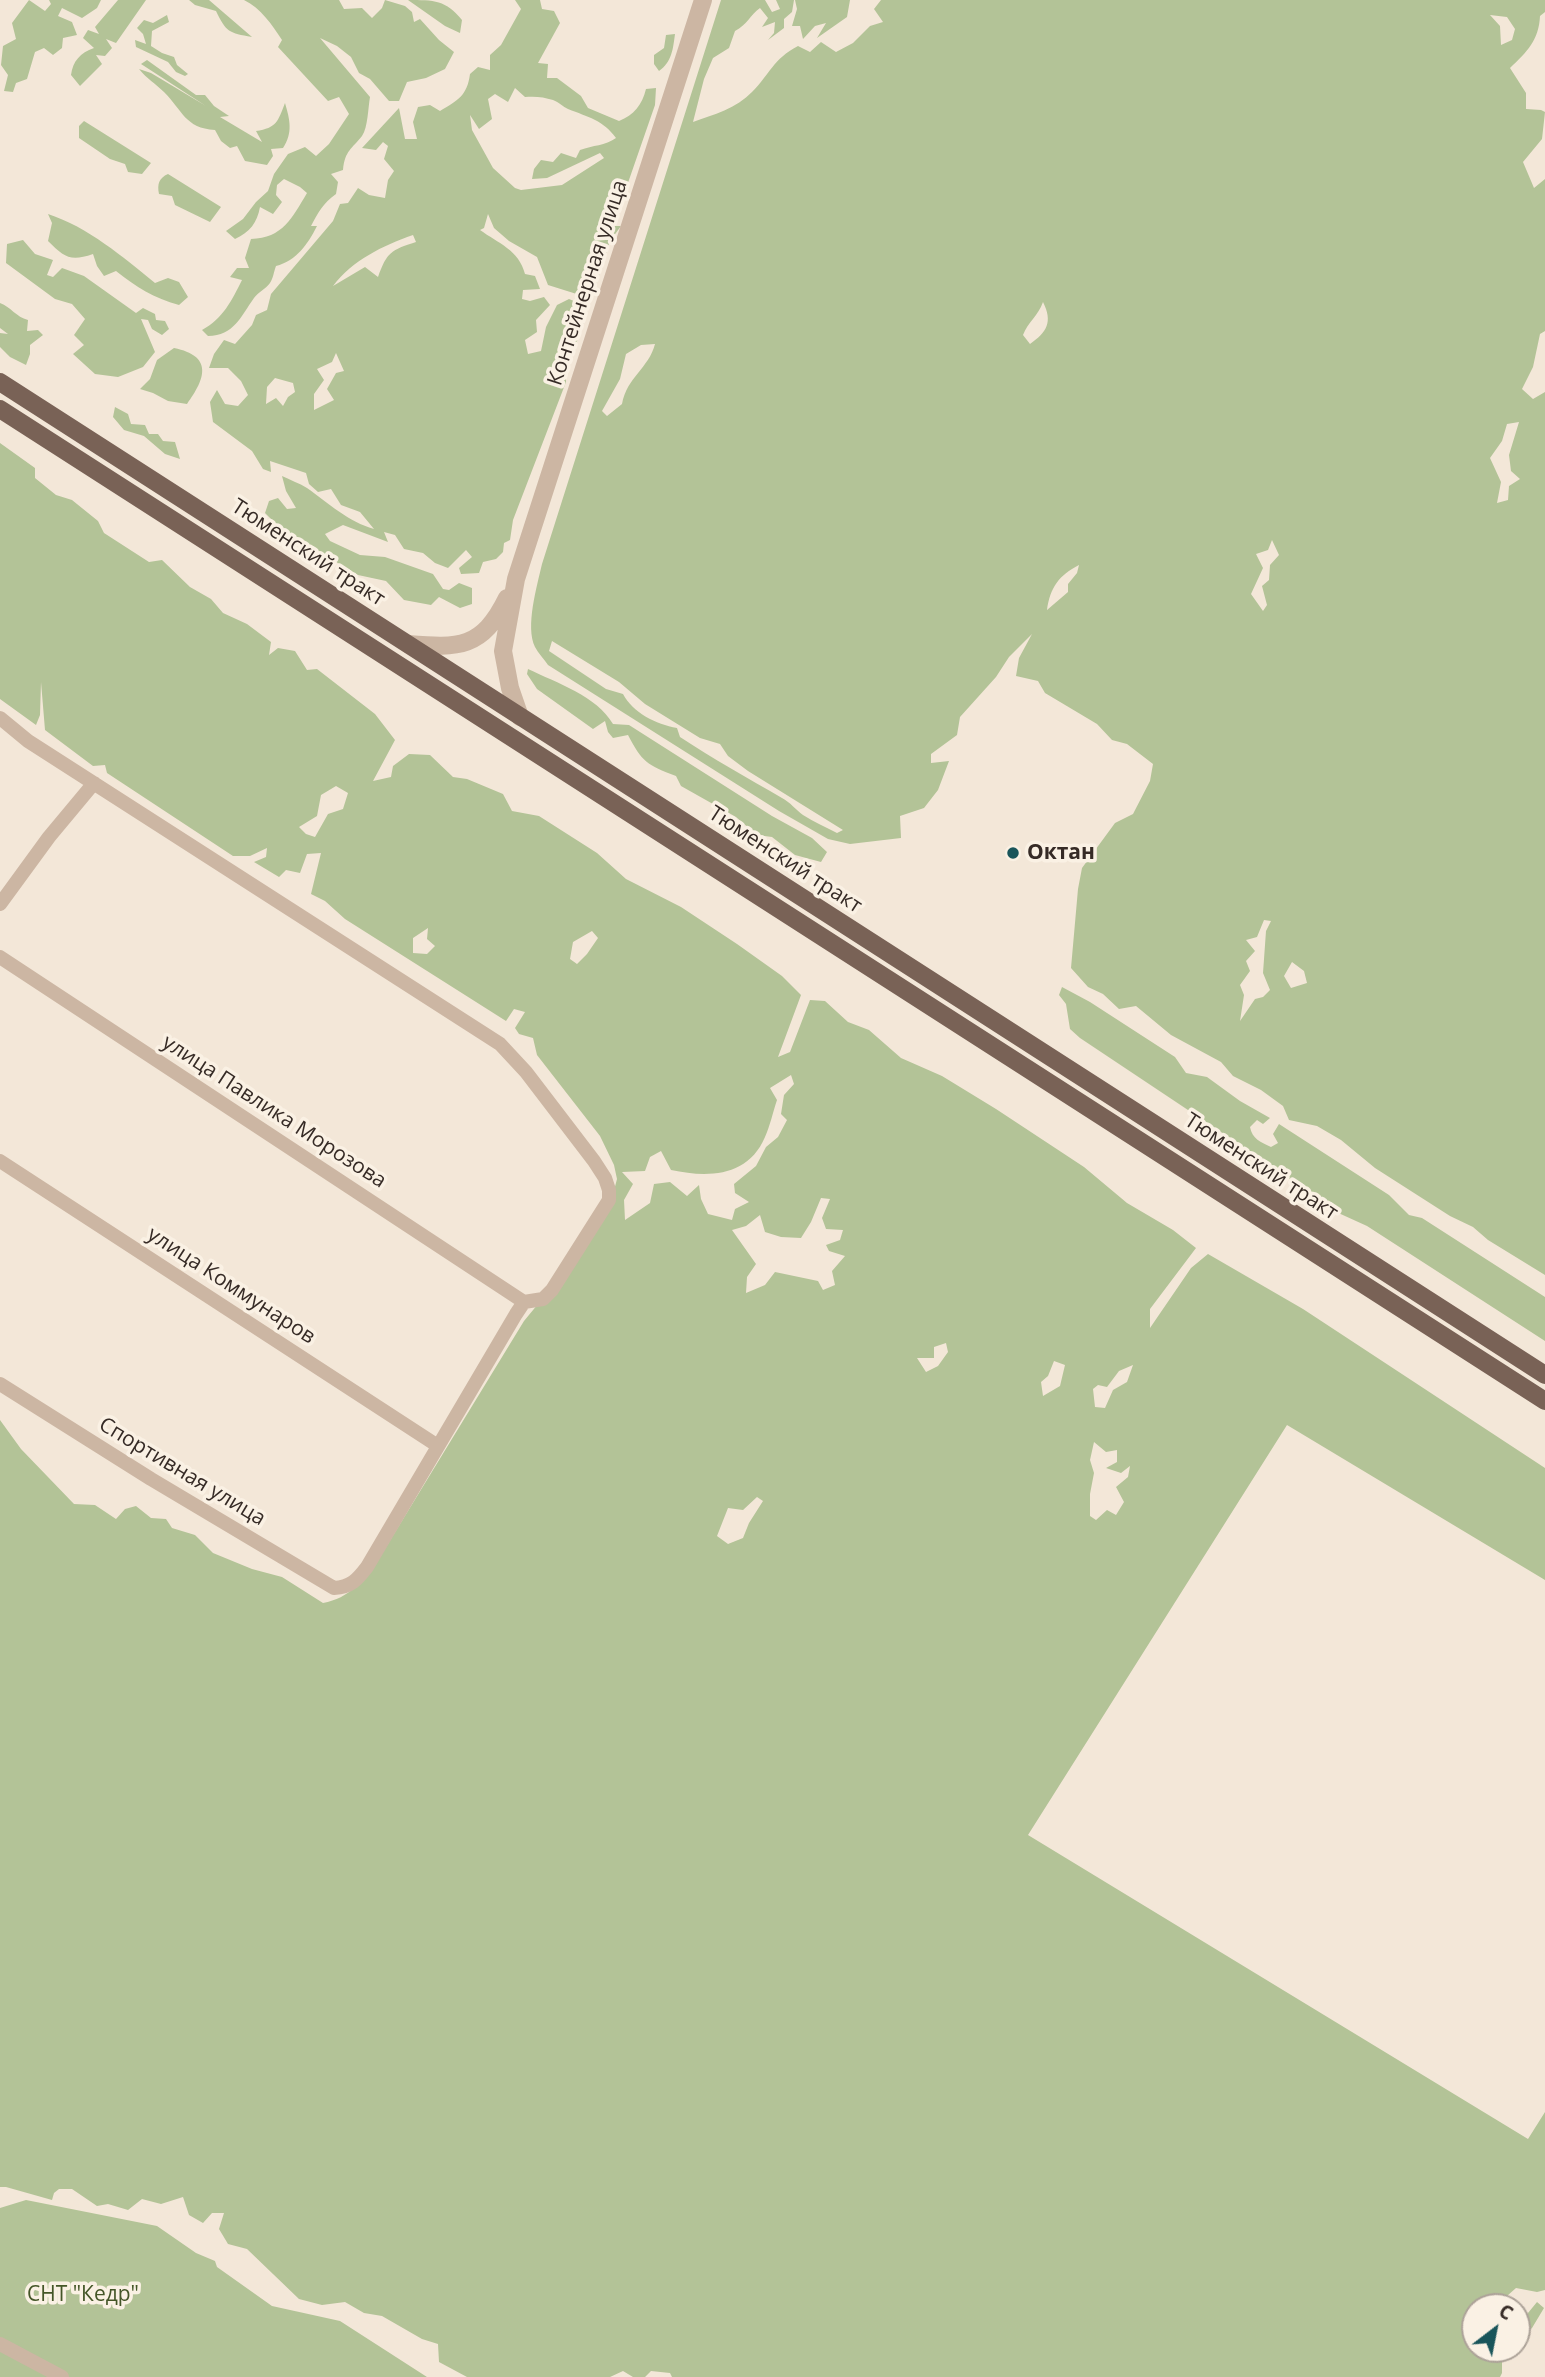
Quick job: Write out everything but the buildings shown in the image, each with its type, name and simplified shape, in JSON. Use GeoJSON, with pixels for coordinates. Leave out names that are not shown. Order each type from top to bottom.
{"type":"FeatureCollection","features":[{"type":"Feature","properties":{"kind":"main road","name":"Тюменский тракт"},"geometry":{"type":"LineString","coordinates":[[0,382],[1545,1375]]}},
{"type":"Feature","properties":{"kind":"main road","name":"Тюменский тракт"},"geometry":{"type":"LineString","coordinates":[[0,410],[1545,1401]]}},
{"type":"Feature","properties":{"kind":"street","name":"Контейнерная улица"},"geometry":{"type":"LineString","coordinates":[[520,717],[510,688],[503,651],[516,579],[703,0]]}},
{"type":"Feature","properties":{"kind":"street","name":"Контейнерная улица"},"geometry":{"type":"LineString","coordinates":[[408,644],[439,648],[472,640],[496,618],[516,579]]}},
{"type":"Feature","properties":{"kind":"street"},"geometry":{"type":"LineString","coordinates":[[0,718],[28,741],[500,1044],[526,1072],[594,1161],[609,1190],[609,1200],[552,1290],[544,1299],[524,1302],[438,1446]]}},
{"type":"Feature","properties":{"kind":"street"},"geometry":{"type":"LineString","coordinates":[[0,904],[93,783]]}},
{"type":"Feature","properties":{"kind":"street","name":"улица Павлика Морозова"},"geometry":{"type":"LineString","coordinates":[[0,957],[524,1302]]}},
{"type":"Feature","properties":{"kind":"street","name":"улица Коммунаров"},"geometry":{"type":"LineString","coordinates":[[0,1161],[438,1446]]}},
{"type":"Feature","properties":{"kind":"street","name":"Спортивная улица"},"geometry":{"type":"LineString","coordinates":[[0,1384],[151,1479],[334,1588],[345,1588],[354,1584],[367,1567],[438,1446]]}},
{"type":"Feature","properties":{"kind":"street"},"geometry":{"type":"LineString","coordinates":[[0,2344],[62,2377]]}},
{"type":"Feature","properties":{"kind":"green space"},"geometry":{"type":"Polygon","coordinates":[[[29,0],[45,11],[51,4],[49,0],[101,0],[97,8],[82,18],[62,8],[58,16],[72,22],[77,35],[63,38],[62,48],[53,55],[44,48],[35,52],[27,79],[16,83],[13,92],[4,91],[8,75],[1,65],[3,46],[16,39],[12,23],[29,0]]]}},
{"type":"Feature","properties":{"kind":"green space"},"geometry":{"type":"Polygon","coordinates":[[[118,0],[146,0],[116,43],[106,39],[112,48],[105,56],[96,55],[102,64],[80,86],[71,75],[73,66],[81,55],[94,48],[83,38],[88,30],[99,34],[95,27],[118,0]]]}},
{"type":"Feature","properties":{"kind":"green space"},"geometry":{"type":"Polygon","coordinates":[[[189,0],[209,0],[252,37],[229,30],[216,11],[195,5],[189,0]]]}},
{"type":"Feature","properties":{"kind":"green space"},"geometry":{"type":"Polygon","coordinates":[[[244,0],[339,0],[344,9],[362,8],[372,18],[382,8],[385,0],[405,6],[412,12],[414,22],[420,19],[454,52],[445,69],[426,78],[407,82],[399,101],[389,101],[370,79],[359,73],[351,57],[320,38],[370,97],[364,132],[347,154],[343,170],[331,174],[338,182],[336,194],[311,226],[317,226],[305,245],[290,260],[276,266],[270,283],[256,296],[231,329],[208,336],[202,330],[221,315],[242,280],[230,277],[237,268],[249,268],[245,258],[251,239],[279,231],[307,193],[284,179],[277,185],[276,195],[282,202],[273,214],[260,207],[255,222],[245,233],[235,239],[226,231],[243,219],[268,191],[274,174],[288,154],[305,147],[316,156],[329,144],[349,114],[339,97],[328,101],[278,47],[282,40],[261,12],[244,0]]]}},
{"type":"Feature","properties":{"kind":"green space"},"geometry":{"type":"Polygon","coordinates":[[[408,0],[432,1],[450,8],[462,20],[460,33],[445,26],[408,0]]]}},
{"type":"Feature","properties":{"kind":"green space"},"geometry":{"type":"Polygon","coordinates":[[[515,0],[540,0],[542,9],[554,11],[560,23],[538,63],[548,64],[547,78],[557,78],[581,96],[588,108],[619,121],[637,109],[646,89],[656,88],[655,105],[613,226],[621,226],[610,241],[596,285],[583,296],[548,285],[537,257],[509,241],[494,228],[488,214],[484,228],[480,230],[513,253],[525,274],[535,276],[540,289],[523,290],[522,299],[530,301],[544,297],[550,305],[536,320],[537,332],[525,340],[528,354],[541,351],[546,327],[557,305],[569,299],[588,307],[570,354],[566,382],[513,520],[510,540],[504,543],[503,552],[496,559],[483,562],[479,573],[461,574],[459,568],[472,557],[466,550],[448,568],[435,563],[423,553],[404,549],[395,535],[384,532],[388,542],[343,525],[325,534],[330,541],[360,555],[385,557],[433,574],[443,589],[449,590],[459,583],[472,588],[472,604],[460,608],[439,597],[431,605],[404,600],[386,581],[358,575],[281,529],[265,513],[269,501],[278,498],[287,509],[296,508],[286,491],[282,476],[307,488],[347,517],[374,529],[360,512],[341,505],[331,489],[318,492],[309,484],[306,473],[270,461],[271,472],[263,469],[252,451],[213,422],[210,402],[217,390],[225,404],[238,406],[248,395],[241,381],[228,368],[209,368],[214,354],[224,340],[235,344],[252,325],[256,315],[267,310],[271,294],[333,221],[340,204],[348,203],[358,188],[369,195],[385,198],[388,180],[394,171],[384,159],[388,146],[383,142],[376,150],[362,148],[399,108],[405,139],[417,139],[413,122],[418,107],[430,105],[440,111],[461,97],[467,88],[470,74],[478,67],[490,70],[490,55],[501,45],[521,9],[515,0]],[[515,88],[508,102],[495,94],[488,99],[492,119],[479,129],[470,115],[472,130],[493,168],[515,188],[521,190],[562,185],[604,158],[600,153],[547,178],[532,179],[534,169],[541,160],[553,162],[561,153],[576,158],[580,150],[608,143],[616,138],[600,123],[553,100],[525,97],[515,88]],[[413,235],[379,249],[359,261],[333,286],[365,267],[378,277],[391,253],[416,242],[413,235]],[[336,353],[332,362],[317,369],[324,380],[314,394],[314,410],[334,400],[327,389],[336,373],[344,371],[336,353]],[[275,378],[267,387],[266,404],[276,398],[283,406],[295,392],[293,383],[275,378]]]}},
{"type":"Feature","properties":{"kind":"green space"},"geometry":{"type":"Polygon","coordinates":[[[721,0],[765,0],[772,12],[780,9],[776,0],[794,0],[792,12],[784,19],[784,28],[768,40],[774,33],[775,22],[762,27],[768,18],[760,8],[735,31],[729,48],[713,58],[704,79],[693,122],[746,98],[777,62],[798,46],[810,52],[821,42],[836,52],[853,43],[870,26],[883,22],[874,9],[881,0],[1545,0],[1545,12],[1540,16],[1535,39],[1510,68],[1526,93],[1526,109],[1545,112],[1542,139],[1523,162],[1534,188],[1545,179],[1545,331],[1540,334],[1533,367],[1522,389],[1533,399],[1545,392],[1545,1275],[1488,1240],[1473,1227],[1450,1216],[1375,1168],[1341,1140],[1317,1126],[1289,1120],[1283,1106],[1261,1090],[1233,1076],[1221,1062],[1171,1035],[1136,1006],[1119,1009],[1103,994],[1088,987],[1071,968],[1082,868],[1115,823],[1133,814],[1150,781],[1153,764],[1127,744],[1112,740],[1097,724],[1045,693],[1038,681],[1016,676],[1019,658],[1032,634],[1009,657],[996,677],[960,717],[957,735],[931,754],[931,763],[949,761],[938,790],[924,808],[900,816],[901,838],[850,844],[828,839],[779,811],[548,665],[535,647],[531,629],[542,564],[721,0]],[[1490,15],[1500,26],[1501,45],[1512,40],[1515,29],[1507,17],[1490,15]],[[1043,302],[1023,335],[1030,344],[1047,326],[1048,315],[1043,302]],[[655,344],[641,345],[626,354],[620,379],[602,411],[607,416],[622,404],[628,387],[648,360],[655,344]],[[1519,422],[1507,424],[1502,441],[1490,458],[1501,482],[1497,503],[1508,500],[1509,486],[1520,479],[1511,471],[1509,455],[1519,422]],[[1272,540],[1268,550],[1256,554],[1263,568],[1251,594],[1263,611],[1267,605],[1262,586],[1269,580],[1270,565],[1279,555],[1272,540]],[[1079,565],[1066,573],[1053,589],[1047,610],[1068,592],[1068,584],[1077,573],[1079,565]],[[552,641],[549,651],[606,689],[623,694],[633,707],[646,717],[677,728],[680,737],[785,800],[807,818],[837,833],[843,830],[748,771],[728,756],[720,744],[700,738],[645,704],[619,682],[552,641]],[[1264,920],[1257,937],[1246,940],[1255,951],[1246,961],[1250,971],[1240,985],[1244,995],[1240,1021],[1255,999],[1263,997],[1270,990],[1263,973],[1266,931],[1271,921],[1264,920]],[[1292,962],[1284,976],[1291,988],[1307,983],[1304,971],[1292,962]]]}},
{"type":"Feature","properties":{"kind":"green space"},"geometry":{"type":"Polygon","coordinates":[[[795,0],[850,0],[847,17],[817,38],[826,23],[815,26],[803,39],[800,26],[792,26],[797,9],[795,0]]]}},
{"type":"Feature","properties":{"kind":"green space"},"geometry":{"type":"Polygon","coordinates":[[[167,15],[169,22],[152,31],[151,46],[174,57],[177,65],[188,74],[185,76],[176,72],[168,62],[136,47],[135,40],[146,44],[143,34],[137,28],[144,20],[153,23],[167,15]]]}},
{"type":"Feature","properties":{"kind":"green space"},"geometry":{"type":"Polygon","coordinates":[[[675,34],[669,59],[659,71],[654,64],[654,55],[664,48],[666,35],[675,34]]]}},
{"type":"Feature","properties":{"kind":"green space"},"geometry":{"type":"Polygon","coordinates":[[[147,60],[196,95],[205,95],[214,106],[229,116],[220,117],[262,142],[256,131],[273,126],[285,103],[290,126],[283,148],[271,149],[273,156],[267,165],[245,161],[237,146],[230,148],[221,141],[215,130],[205,129],[191,122],[164,92],[145,76],[139,69],[151,73],[206,106],[141,64],[147,60]]]}},
{"type":"Feature","properties":{"kind":"green space"},"geometry":{"type":"Polygon","coordinates":[[[84,121],[151,163],[142,174],[128,172],[125,164],[110,159],[79,138],[79,126],[84,121]]]}},
{"type":"Feature","properties":{"kind":"green space"},"geometry":{"type":"Polygon","coordinates":[[[168,174],[221,207],[210,222],[175,205],[172,196],[159,194],[159,182],[168,174]]]}},
{"type":"Feature","properties":{"kind":"green space"},"geometry":{"type":"Polygon","coordinates":[[[48,214],[91,235],[155,283],[168,278],[179,282],[188,297],[179,305],[161,299],[116,271],[104,276],[93,254],[73,258],[63,254],[48,241],[52,223],[48,214]]]}},
{"type":"Feature","properties":{"kind":"green space"},"geometry":{"type":"Polygon","coordinates":[[[23,240],[35,254],[53,260],[47,275],[53,277],[62,268],[84,276],[136,313],[143,308],[155,314],[156,320],[165,321],[169,329],[162,335],[152,329],[148,320],[141,319],[155,352],[143,367],[118,377],[95,374],[73,354],[84,345],[74,335],[85,319],[72,304],[55,299],[6,263],[7,244],[23,240]]]}},
{"type":"Feature","properties":{"kind":"green space"},"geometry":{"type":"Polygon","coordinates":[[[0,303],[28,320],[27,331],[38,330],[43,335],[30,345],[26,365],[10,357],[0,347],[0,333],[8,334],[0,328],[0,303]]]}},
{"type":"Feature","properties":{"kind":"green space"},"geometry":{"type":"Polygon","coordinates":[[[174,348],[195,356],[202,369],[202,377],[187,404],[168,401],[140,389],[150,379],[157,360],[174,348]]]}},
{"type":"Feature","properties":{"kind":"green space"},"geometry":{"type":"Polygon","coordinates":[[[115,407],[128,414],[131,424],[145,425],[149,434],[158,434],[163,441],[175,442],[180,459],[165,454],[144,436],[124,430],[113,417],[115,407]]]}},
{"type":"Feature","properties":{"kind":"green space"},"geometry":{"type":"Polygon","coordinates":[[[0,443],[35,468],[35,478],[56,495],[72,500],[98,521],[104,533],[149,562],[162,560],[190,587],[211,599],[223,613],[247,624],[271,642],[269,655],[278,648],[295,651],[307,670],[317,669],[375,714],[395,740],[373,781],[391,777],[393,766],[409,754],[430,755],[453,777],[467,779],[503,794],[512,811],[539,816],[597,853],[626,879],[681,907],[782,976],[801,995],[778,1057],[790,1052],[810,1000],[825,1001],[848,1022],[869,1030],[901,1058],[942,1076],[996,1109],[1084,1167],[1127,1203],[1173,1230],[1196,1248],[1150,1309],[1150,1328],[1191,1268],[1208,1254],[1303,1309],[1545,1468],[1545,1580],[1287,1425],[1028,1835],[1528,2139],[1545,2112],[1545,2290],[1537,2292],[1516,2288],[1510,2293],[1461,2293],[1461,2363],[1502,2363],[1500,2377],[672,2377],[670,2373],[651,2371],[645,2377],[633,2377],[623,2371],[610,2377],[467,2377],[439,2362],[438,2344],[422,2339],[382,2316],[364,2313],[345,2302],[322,2305],[299,2299],[247,2249],[228,2244],[219,2229],[224,2213],[212,2213],[203,2223],[189,2215],[183,2197],[161,2204],[142,2199],[128,2210],[108,2204],[97,2206],[72,2189],[59,2189],[52,2200],[0,2187],[0,1420],[21,1449],[74,1504],[95,1505],[116,1519],[125,1509],[136,1506],[151,1518],[166,1519],[172,1528],[195,1535],[213,1553],[252,1569],[282,1577],[323,1603],[332,1601],[355,1588],[378,1560],[524,1321],[611,1202],[617,1179],[614,1165],[600,1136],[537,1055],[533,1038],[519,1034],[515,1028],[525,1012],[514,1009],[506,1021],[345,919],[325,901],[311,894],[321,853],[307,854],[300,873],[286,870],[279,877],[254,862],[266,857],[267,848],[250,856],[233,856],[107,773],[105,765],[93,766],[45,730],[41,682],[40,715],[36,725],[0,699],[0,443]],[[336,786],[321,795],[317,816],[299,827],[306,834],[315,837],[328,814],[343,809],[348,793],[336,786]],[[428,928],[413,938],[413,953],[427,954],[435,946],[427,939],[428,928]],[[592,931],[573,942],[570,959],[577,964],[598,938],[592,931]],[[791,1075],[770,1088],[777,1100],[767,1133],[758,1150],[738,1167],[713,1174],[685,1173],[671,1170],[661,1151],[650,1157],[645,1171],[622,1172],[633,1184],[624,1200],[625,1220],[650,1203],[654,1184],[670,1182],[687,1196],[699,1185],[701,1199],[708,1214],[732,1220],[735,1209],[749,1202],[735,1193],[734,1184],[756,1166],[766,1147],[778,1137],[787,1120],[781,1114],[784,1095],[794,1084],[791,1075]],[[821,1198],[801,1238],[781,1237],[765,1232],[760,1215],[746,1226],[732,1230],[756,1264],[747,1277],[746,1293],[765,1285],[775,1272],[818,1281],[823,1290],[835,1285],[832,1271],[845,1256],[829,1251],[826,1245],[840,1240],[843,1230],[826,1229],[822,1218],[830,1199],[821,1198]],[[946,1343],[934,1347],[934,1358],[917,1358],[926,1372],[938,1366],[948,1352],[946,1343]],[[1054,1361],[1048,1376],[1041,1382],[1043,1396],[1060,1386],[1065,1365],[1054,1361]],[[1133,1365],[1119,1371],[1107,1387],[1098,1385],[1093,1389],[1095,1407],[1105,1408],[1113,1390],[1127,1382],[1133,1365]],[[1094,1442],[1090,1460],[1094,1473],[1090,1516],[1096,1520],[1107,1510],[1116,1515],[1124,1502],[1116,1487],[1128,1477],[1130,1466],[1121,1473],[1106,1468],[1117,1462],[1117,1450],[1106,1452],[1094,1442]],[[757,1497],[743,1510],[728,1508],[717,1536],[728,1544],[743,1538],[763,1501],[757,1497]]]}},
{"type":"Feature","properties":{"kind":"green space"},"geometry":{"type":"Polygon","coordinates":[[[528,669],[587,698],[606,714],[613,724],[629,725],[772,816],[812,838],[827,852],[821,862],[795,855],[772,837],[757,835],[736,817],[681,786],[676,776],[646,762],[628,735],[613,738],[605,721],[593,729],[537,689],[527,674],[528,669]]]}},
{"type":"Feature","properties":{"kind":"green space"},"geometry":{"type":"Polygon","coordinates":[[[1062,987],[1175,1057],[1186,1073],[1207,1077],[1240,1101],[1270,1118],[1263,1124],[1257,1120],[1250,1127],[1260,1142],[1271,1147],[1278,1143],[1273,1134],[1279,1124],[1389,1195],[1409,1215],[1422,1218],[1545,1297],[1545,1341],[1367,1226],[1334,1211],[1272,1166],[1080,1038],[1070,1029],[1066,1004],[1059,995],[1062,987]]]}},
{"type":"Feature","properties":{"kind":"green space","name":"СНТ \"Кедр\""},"geometry":{"type":"Polygon","coordinates":[[[26,2200],[157,2226],[196,2253],[215,2261],[217,2267],[272,2306],[340,2321],[427,2377],[0,2377],[0,2208],[26,2200]]]}},
{"type":"Feature","properties":{"kind":"green space"},"geometry":{"type":"Polygon","coordinates":[[[1537,2302],[1544,2308],[1532,2328],[1531,2309],[1537,2302]]]}},
{"type":"Feature","properties":{"kind":"place","name":"Октан"},"geometry":{"type":"Point","coordinates":[1013,853]}}]}
